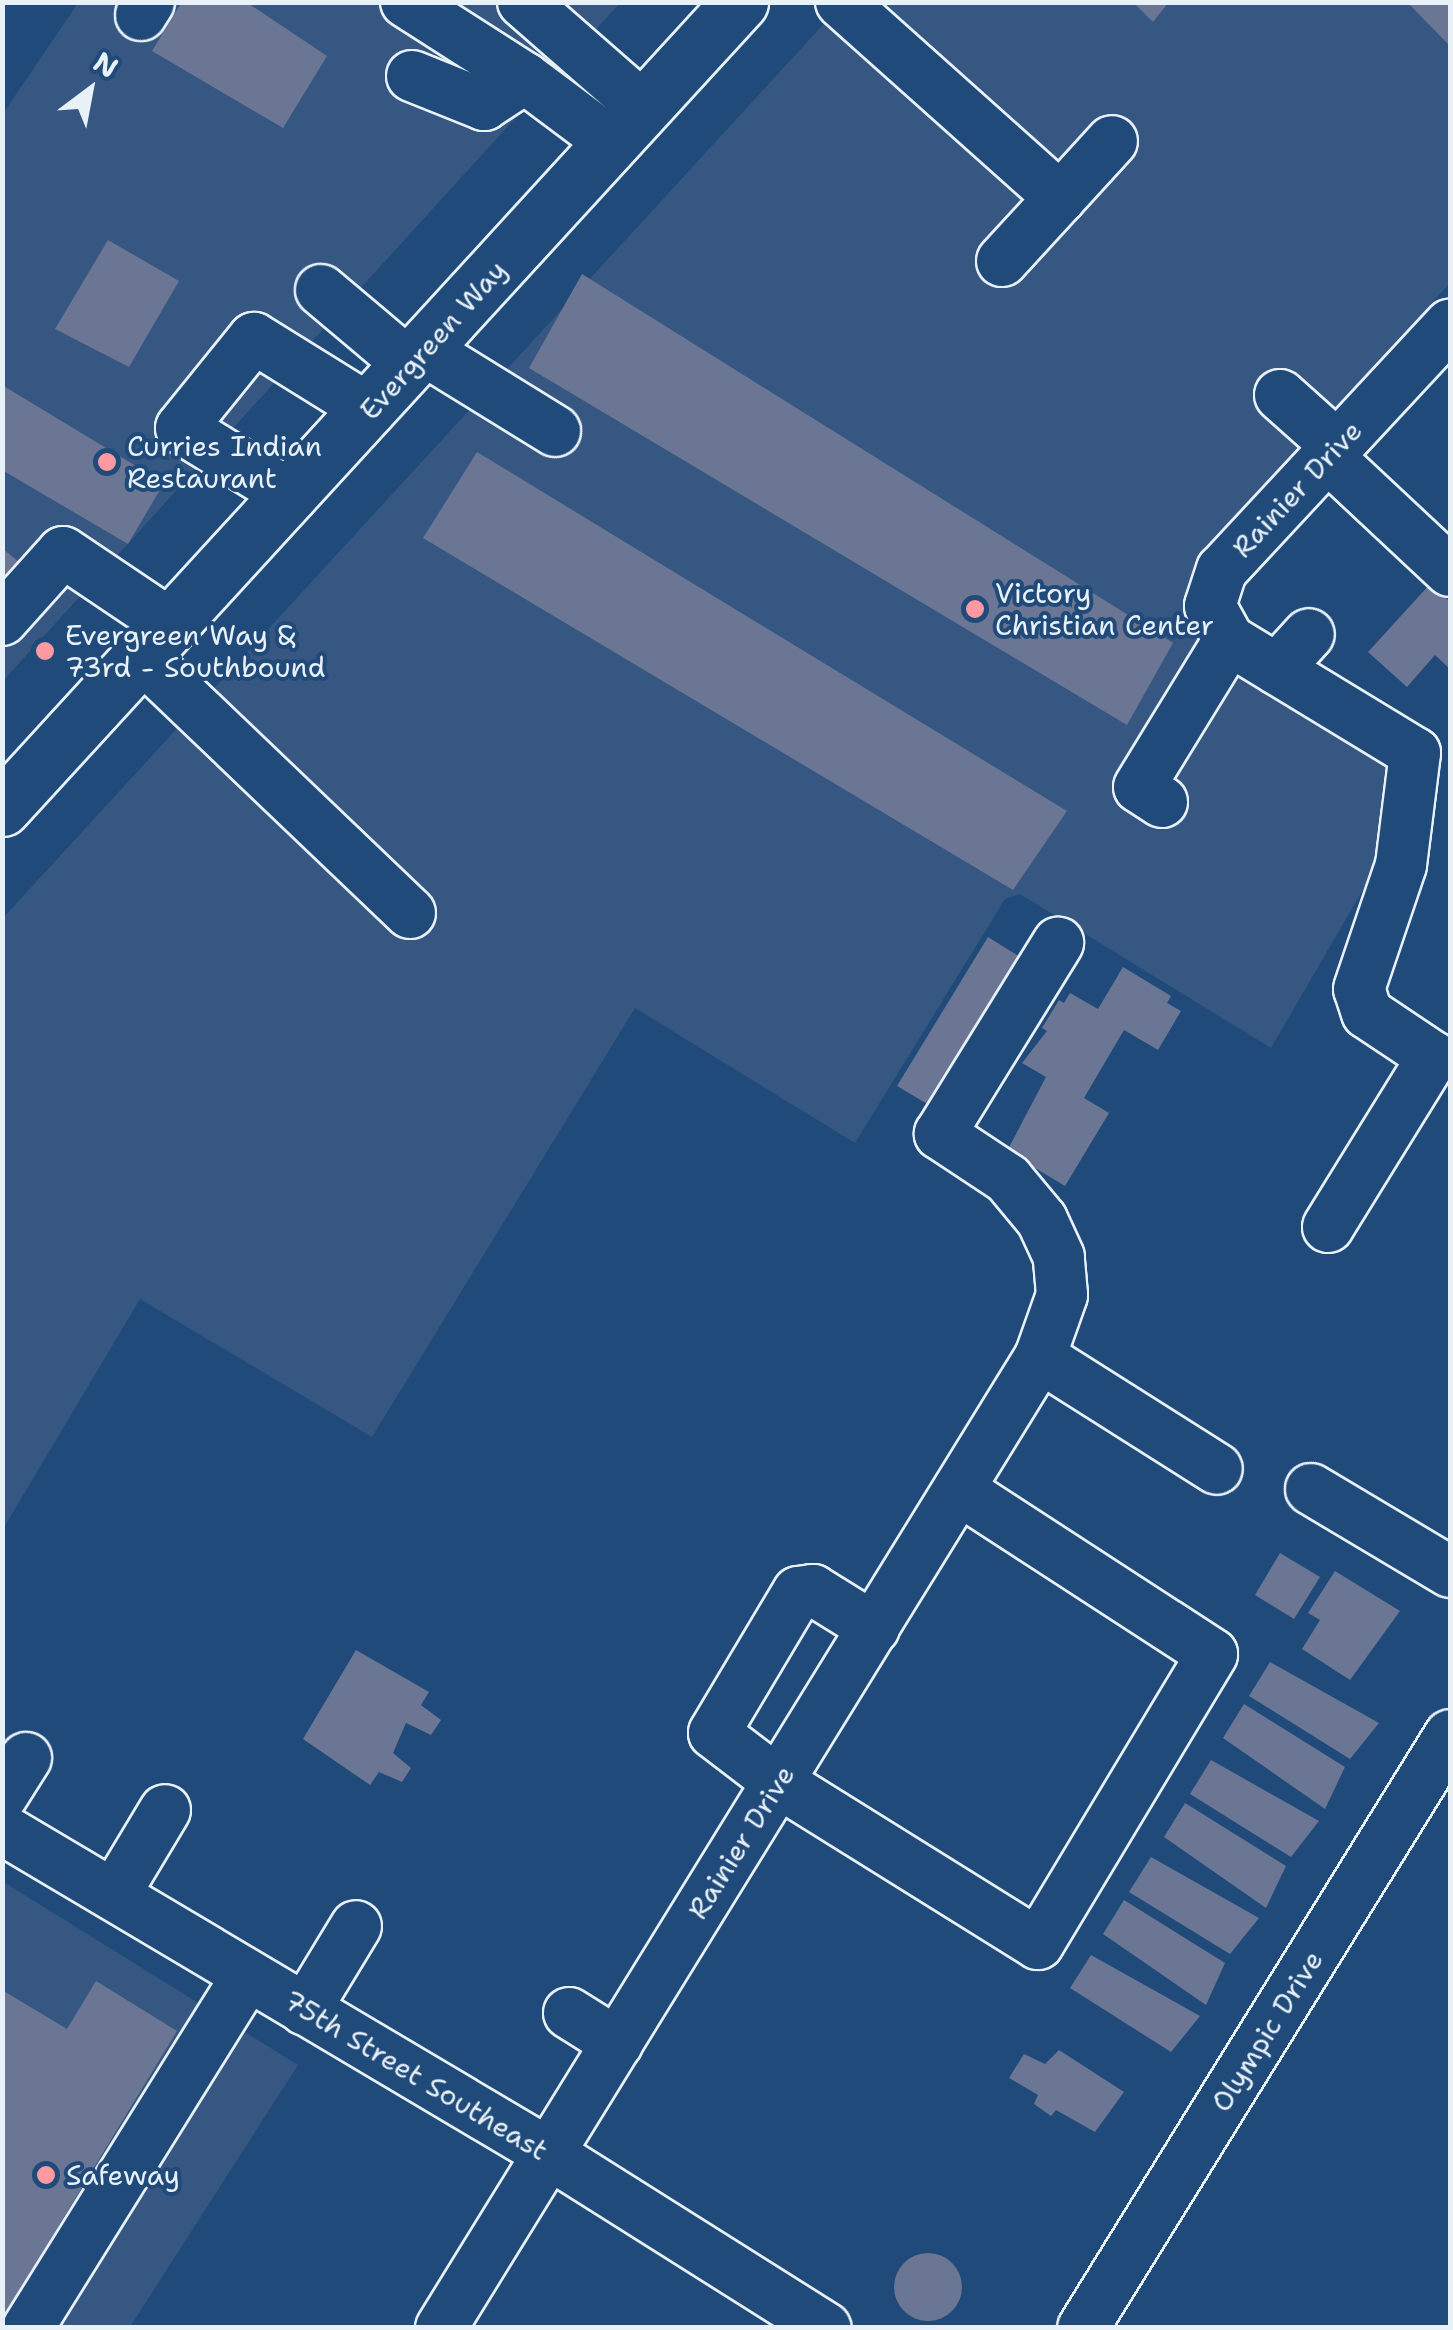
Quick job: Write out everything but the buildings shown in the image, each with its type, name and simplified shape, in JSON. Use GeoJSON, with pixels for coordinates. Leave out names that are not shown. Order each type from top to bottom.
{"type":"FeatureCollection","features":[{"type":"Feature","properties":{"kind":"main road","name":"Evergreen Way"},"geometry":{"type":"LineString","coordinates":[[6,797],[292,496],[740,2]]}},
{"type":"Feature","properties":{"kind":"street"},"geometry":{"type":"LineString","coordinates":[[406,2],[525,78],[628,126]]}},
{"type":"Feature","properties":{"kind":"street"},"geometry":{"type":"LineString","coordinates":[[523,2],[628,126]]}},
{"type":"Feature","properties":{"kind":"street"},"geometry":{"type":"LineString","coordinates":[[841,2],[1060,198]]}},
{"type":"Feature","properties":{"kind":"street"},"geometry":{"type":"LineString","coordinates":[[412,76],[484,105],[525,78]]}},
{"type":"Feature","properties":{"kind":"street"},"geometry":{"type":"LineString","coordinates":[[1002,260],[1112,141]]}},
{"type":"Feature","properties":{"kind":"street"},"geometry":{"type":"LineString","coordinates":[[321,290],[417,358],[555,432]]}},
{"type":"Feature","properties":{"kind":"street","name":"Rainier Drive"},"geometry":{"type":"LineString","coordinates":[[1229,640],[1210,606],[1222,570],[1449,329]]}},
{"type":"Feature","properties":{"kind":"street"},"geometry":{"type":"LineString","coordinates":[[292,496],[181,428],[254,338],[370,410]]}},
{"type":"Feature","properties":{"kind":"street"},"geometry":{"type":"LineString","coordinates":[[1280,396],[1450,571]]}},
{"type":"Feature","properties":{"kind":"street"},"geometry":{"type":"LineString","coordinates":[[2,620],[63,552],[156,640],[410,913]]}},
{"type":"Feature","properties":{"kind":"street"},"geometry":{"type":"LineString","coordinates":[[1162,802],[1139,788],[1229,640],[1293,652],[1415,753],[1402,865],[1359,989],[1367,1013],[1442,1043],[1328,1227]]}},
{"type":"Feature","properties":{"kind":"street","name":"Rainier Drive"},"geometry":{"type":"LineString","coordinates":[[440,2328],[874,1628],[961,1460],[1040,1357],[1062,1295],[1059,1257],[1042,1220],[1008,1179],[940,1134],[1058,943]]}},
{"type":"Feature","properties":{"kind":"street"},"geometry":{"type":"LineString","coordinates":[[1040,1357],[1217,1469]]}},
{"type":"Feature","properties":{"kind":"street"},"geometry":{"type":"LineString","coordinates":[[874,1628],[814,1590],[798,1592],[714,1733],[778,1782],[1038,1944],[1212,1654],[961,1460]]}},
{"type":"Feature","properties":{"kind":"street"},"geometry":{"type":"LineString","coordinates":[[1311,1489],[1450,1572]]}},
{"type":"Feature","properties":{"kind":"street","name":"Olympic Drive"},"geometry":{"type":"LineString","coordinates":[[1083,2328],[1450,1735]]}},
{"type":"Feature","properties":{"kind":"street"},"geometry":{"type":"LineString","coordinates":[[114,1896],[165,1810]]}},
{"type":"Feature","properties":{"kind":"street","name":"75th Street Southeast"},"geometry":{"type":"LineString","coordinates":[[2,1829],[548,2153],[826,2328]]}},
{"type":"Feature","properties":{"kind":"street"},"geometry":{"type":"LineString","coordinates":[[305,2010],[356,1926]]}},
{"type":"Feature","properties":{"kind":"street"},"geometry":{"type":"LineString","coordinates":[[28,2328],[247,1976]]}},
{"type":"Feature","properties":{"kind":"street"},"geometry":{"type":"LineString","coordinates":[[569,2013],[617,2043]]}},
{"type":"Feature","properties":{"kind":"shaded area"},"geometry":{"type":"Polygon","coordinates":[[[78,3],[620,3],[3,681],[2,115],[78,3]]]}},
{"type":"Feature","properties":{"kind":"shaded area"},"geometry":{"type":"Polygon","coordinates":[[[843,3],[1450,3],[1450,283],[1199,561],[1185,596],[1199,644],[1425,783],[1271,1048],[1020,894],[1005,899],[855,1143],[635,1008],[372,1437],[140,1299],[3,1529],[3,918],[843,3]]]}},
{"type":"Feature","properties":{"kind":"shaded area"},"geometry":{"type":"Polygon","coordinates":[[[2,1881],[298,2065],[130,2327],[3,2327],[2,1881]]]}},
{"type":"Feature","properties":{"kind":"place","name":"Curries Indian Restaurant"},"geometry":{"type":"Point","coordinates":[107,462]}},
{"type":"Feature","properties":{"kind":"place","name":"Victory Christian Center"},"geometry":{"type":"Point","coordinates":[975,609]}},
{"type":"Feature","properties":{"kind":"place","name":"Evergreen Way & 73rd - Southbound"},"geometry":{"type":"Point","coordinates":[45,651]}},
{"type":"Feature","properties":{"kind":"place","name":"Safeway"},"geometry":{"type":"Point","coordinates":[46,2175]}}]}
